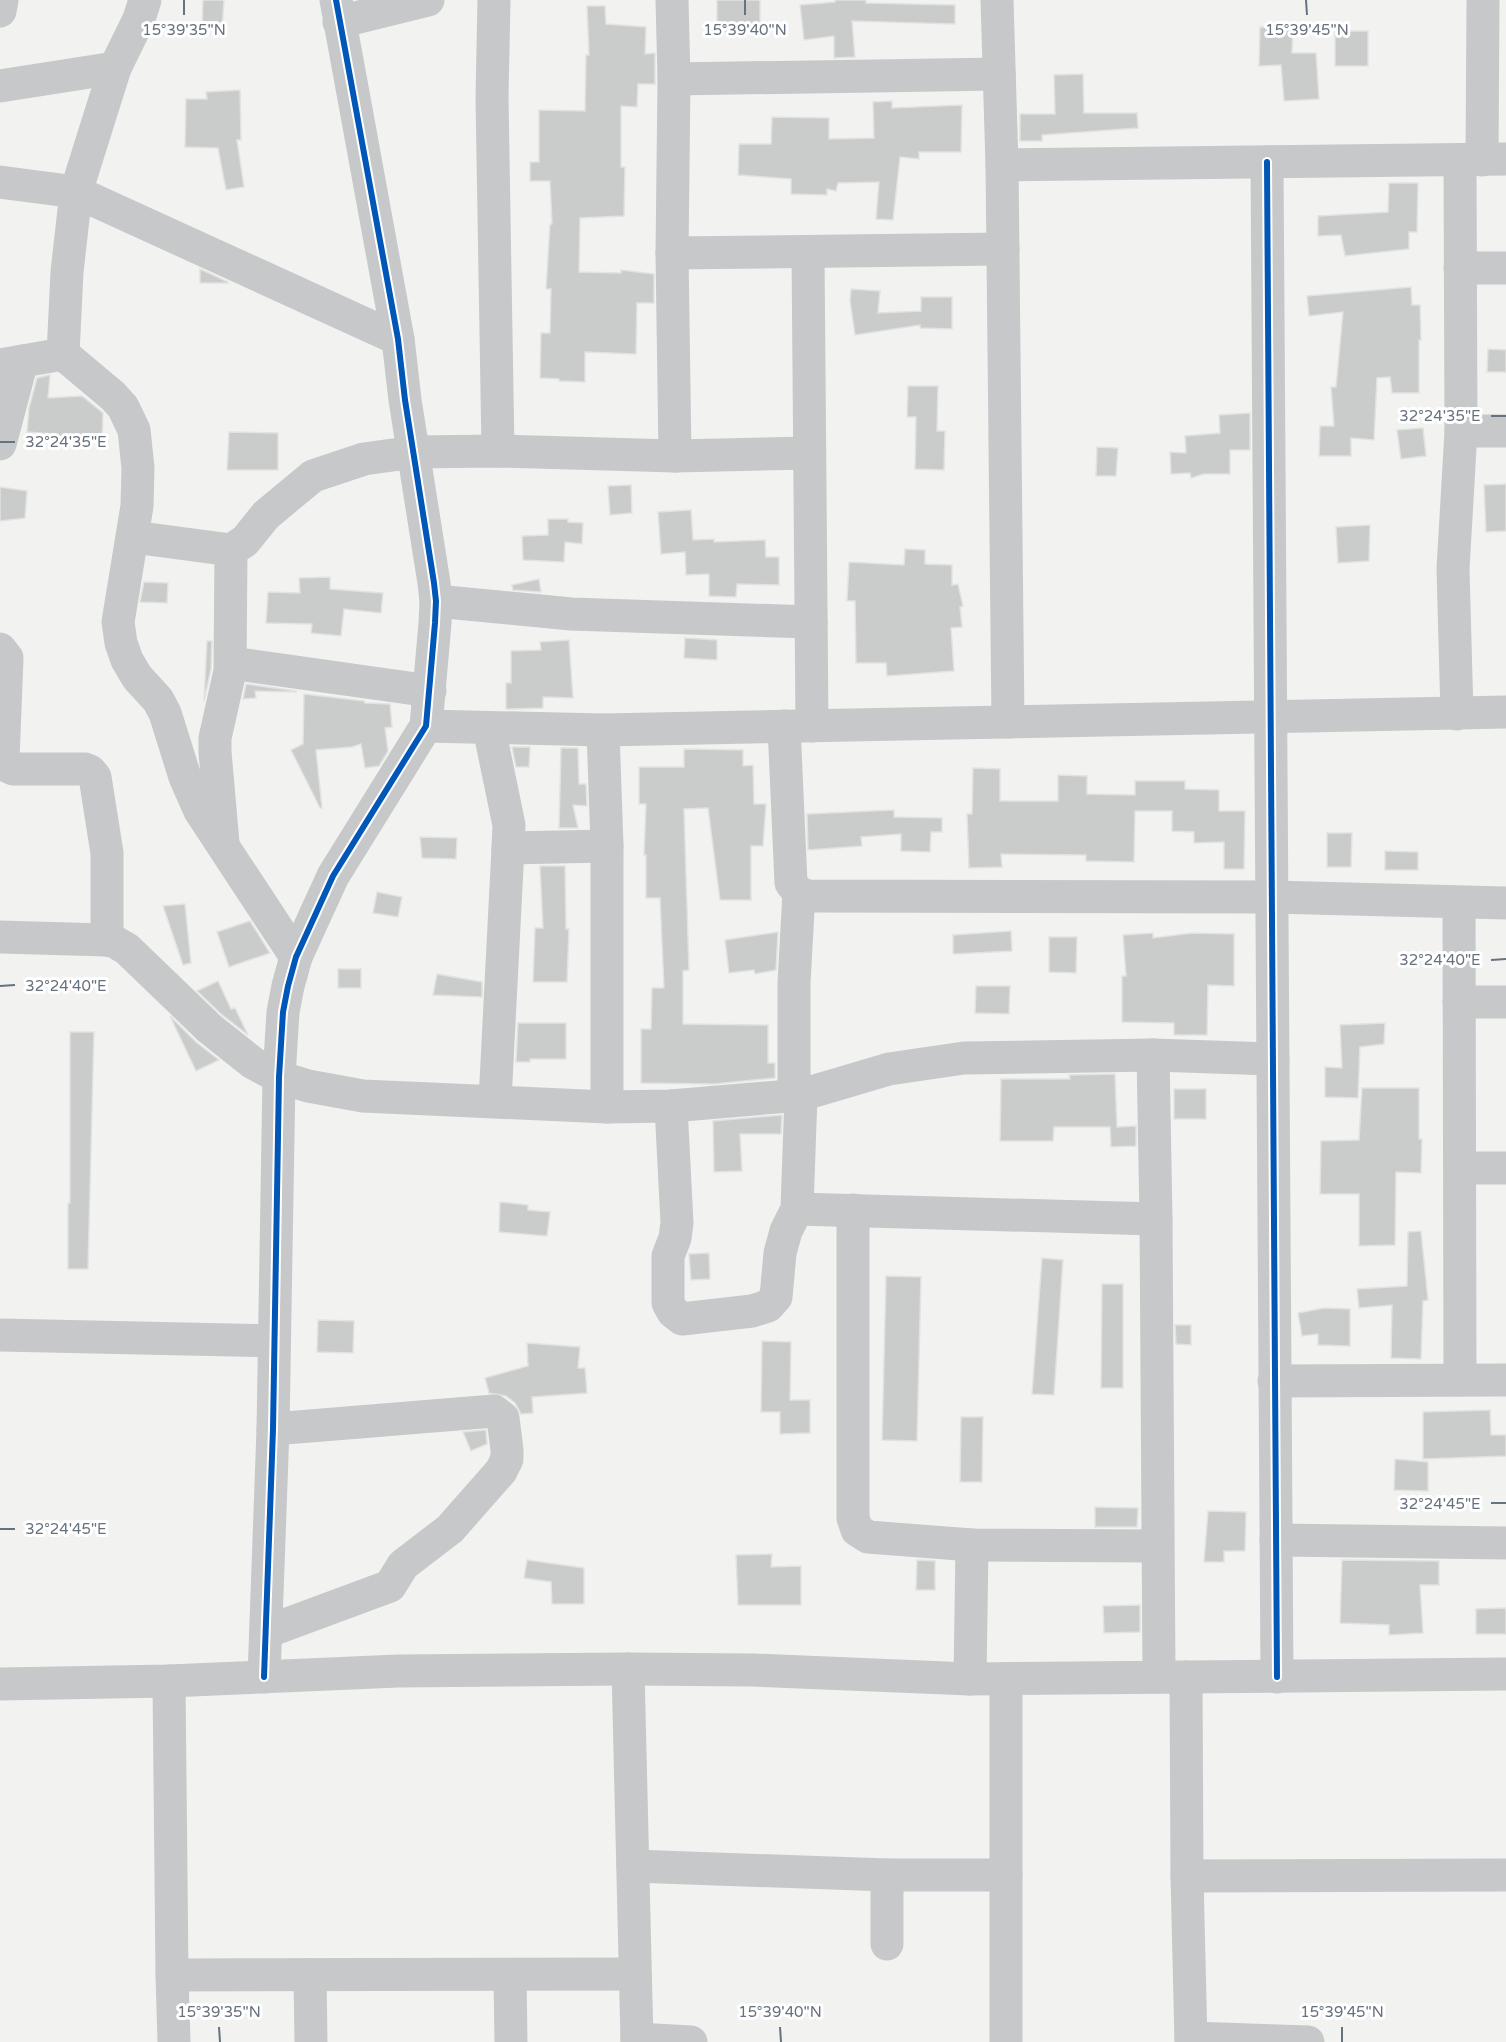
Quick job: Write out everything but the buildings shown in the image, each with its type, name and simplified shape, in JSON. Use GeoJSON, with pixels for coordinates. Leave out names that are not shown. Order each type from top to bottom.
{"type":"FeatureCollection","features":[{"type":"Feature","properties":{"kind":"street"},"geometry":{"type":"LineString","coordinates":[[0,11],[2,0]]}},
{"type":"Feature","properties":{"kind":"street"},"geometry":{"type":"LineString","coordinates":[[63,354],[67,272],[76,192],[115,68],[139,19],[145,0]]}},
{"type":"Feature","properties":{"kind":"street"},"geometry":{"type":"LineString","coordinates":[[264,1677],[273,1429],[279,1077],[288,986],[296,957],[333,876],[426,726],[436,601],[405,400],[398,339],[337,11],[428,0]]}},
{"type":"Feature","properties":{"kind":"street"},"geometry":{"type":"LineString","coordinates":[[494,0],[492,97],[498,451]]}},
{"type":"Feature","properties":{"kind":"street"},"geometry":{"type":"LineString","coordinates":[[672,0],[675,456]]}},
{"type":"Feature","properties":{"kind":"street"},"geometry":{"type":"LineString","coordinates":[[997,0],[1002,165],[1008,722]]}},
{"type":"Feature","properties":{"kind":"street"},"geometry":{"type":"LineString","coordinates":[[1457,714],[1453,569],[1461,431],[1460,268],[1483,160],[1482,0]]}},
{"type":"Feature","properties":{"kind":"street"},"geometry":{"type":"LineString","coordinates":[[0,86],[115,68]]}},
{"type":"Feature","properties":{"kind":"street"},"geometry":{"type":"LineString","coordinates":[[674,78],[999,74]]}},
{"type":"Feature","properties":{"kind":"street"},"geometry":{"type":"LineString","coordinates":[[1002,165],[1483,160]]}},
{"type":"Feature","properties":{"kind":"street"},"geometry":{"type":"LineString","coordinates":[[1267,162],[1277,1677]]}},
{"type":"Feature","properties":{"kind":"street"},"geometry":{"type":"LineString","coordinates":[[0,182],[76,192],[398,339]]}},
{"type":"Feature","properties":{"kind":"street"},"geometry":{"type":"LineString","coordinates":[[672,253],[1003,249]]}},
{"type":"Feature","properties":{"kind":"street"},"geometry":{"type":"LineString","coordinates":[[671,1106],[677,1223],[675,1238],[668,1256],[668,1303],[673,1312],[682,1319],[752,1311],[768,1306],[776,1297],[780,1253],[786,1232],[797,1209],[794,983],[799,893],[791,883],[798,726],[811,622],[808,252]]}},
{"type":"Feature","properties":{"kind":"street"},"geometry":{"type":"LineString","coordinates":[[1460,268],[1506,268]]}},
{"type":"Feature","properties":{"kind":"street"},"geometry":{"type":"LineString","coordinates":[[0,444],[11,363],[63,354],[123,407],[134,430],[138,483],[133,537],[118,622],[121,643],[137,677],[158,700],[165,713],[195,801],[223,850],[296,957]]}},
{"type":"Feature","properties":{"kind":"street"},"geometry":{"type":"LineString","coordinates":[[1461,431],[1506,431]]}},
{"type":"Feature","properties":{"kind":"street"},"geometry":{"type":"LineString","coordinates":[[133,537],[231,550],[245,541],[266,515],[313,476],[364,459],[414,452],[498,451],[675,456],[810,453]]}},
{"type":"Feature","properties":{"kind":"street"},"geometry":{"type":"LineString","coordinates":[[223,850],[215,738],[231,663],[231,550]]}},
{"type":"Feature","properties":{"kind":"street"},"geometry":{"type":"LineString","coordinates":[[436,601],[572,614],[811,622]]}},
{"type":"Feature","properties":{"kind":"street"},"geometry":{"type":"LineString","coordinates":[[0,650],[7,658],[4,764],[13,769],[85,769],[95,777],[107,853],[107,940]]}},
{"type":"Feature","properties":{"kind":"street"},"geometry":{"type":"LineString","coordinates":[[231,663],[430,691]]}},
{"type":"Feature","properties":{"kind":"street"},"geometry":{"type":"LineString","coordinates":[[426,726],[603,730],[1506,712]]}},
{"type":"Feature","properties":{"kind":"street"},"geometry":{"type":"LineString","coordinates":[[489,729],[508,825],[495,1101]]}},
{"type":"Feature","properties":{"kind":"street"},"geometry":{"type":"LineString","coordinates":[[603,730],[608,846],[607,1107]]}},
{"type":"Feature","properties":{"kind":"street"},"geometry":{"type":"LineString","coordinates":[[508,848],[608,846]]}},
{"type":"Feature","properties":{"kind":"street"},"geometry":{"type":"LineString","coordinates":[[799,893],[820,896],[1272,897],[1506,903]]}},
{"type":"Feature","properties":{"kind":"street"},"geometry":{"type":"LineString","coordinates":[[1459,903],[1460,1380]]}},
{"type":"Feature","properties":{"kind":"street"},"geometry":{"type":"LineString","coordinates":[[0,938],[115,942],[127,949],[209,1028],[253,1063],[279,1077],[308,1086],[363,1096],[607,1107],[671,1106],[797,1095],[889,1069],[964,1058],[1153,1055],[1273,1059]]}},
{"type":"Feature","properties":{"kind":"street"},"geometry":{"type":"LineString","coordinates":[[1459,1002],[1506,1002]]}},
{"type":"Feature","properties":{"kind":"street"},"geometry":{"type":"LineString","coordinates":[[1153,1055],[1158,1546],[1172,1677],[1187,1876],[1191,2040],[1308,2042]]}},
{"type":"Feature","properties":{"kind":"street"},"geometry":{"type":"LineString","coordinates":[[1460,1168],[1506,1168]]}},
{"type":"Feature","properties":{"kind":"street"},"geometry":{"type":"LineString","coordinates":[[797,1209],[1156,1220]]}},
{"type":"Feature","properties":{"kind":"street"},"geometry":{"type":"LineString","coordinates":[[853,1210],[853,1518],[856,1530],[868,1537],[972,1545],[1158,1546]]}},
{"type":"Feature","properties":{"kind":"street"},"geometry":{"type":"LineString","coordinates":[[0,1335],[274,1341]]}},
{"type":"Feature","properties":{"kind":"street"},"geometry":{"type":"LineString","coordinates":[[1274,1381],[1506,1380]]}},
{"type":"Feature","properties":{"kind":"street"},"geometry":{"type":"LineString","coordinates":[[266,1632],[390,1586],[403,1565],[455,1524],[507,1460],[503,1418],[495,1411],[273,1429]]}},
{"type":"Feature","properties":{"kind":"street"},"geometry":{"type":"LineString","coordinates":[[1276,1540],[1506,1543]]}},
{"type":"Feature","properties":{"kind":"street"},"geometry":{"type":"LineString","coordinates":[[970,1679],[972,1545]]}},
{"type":"Feature","properties":{"kind":"street"},"geometry":{"type":"LineString","coordinates":[[0,1684],[170,1681],[398,1671],[628,1669],[753,1670],[970,1679],[1506,1674]]}},
{"type":"Feature","properties":{"kind":"street"},"geometry":{"type":"LineString","coordinates":[[628,1669],[637,2041],[691,2042]]}},
{"type":"Feature","properties":{"kind":"street"},"geometry":{"type":"LineString","coordinates":[[1006,1679],[1006,2042]]}},
{"type":"Feature","properties":{"kind":"street"},"geometry":{"type":"LineString","coordinates":[[170,1681],[174,2042]]}},
{"type":"Feature","properties":{"kind":"street"},"geometry":{"type":"LineString","coordinates":[[633,1866],[887,1875],[1006,1875]]}},
{"type":"Feature","properties":{"kind":"street"},"geometry":{"type":"LineString","coordinates":[[887,1875],[887,1944]]}},
{"type":"Feature","properties":{"kind":"street"},"geometry":{"type":"LineString","coordinates":[[1187,1876],[1506,1875]]}},
{"type":"Feature","properties":{"kind":"street"},"geometry":{"type":"LineString","coordinates":[[172,1975],[635,1974]]}},
{"type":"Feature","properties":{"kind":"street"},"geometry":{"type":"LineString","coordinates":[[310,1975],[311,2042]]}},
{"type":"Feature","properties":{"kind":"street"},"geometry":{"type":"LineString","coordinates":[[510,1975],[511,2042]]}},
{"type":"Feature","properties":{"kind":"cycle path"},"geometry":{"type":"LineString","coordinates":[[264,1677],[273,1429],[279,1077],[283,1012],[296,957],[333,876],[426,726],[436,601],[405,400],[398,339],[336,0]]}},
{"type":"Feature","properties":{"kind":"cycle path"},"geometry":{"type":"LineString","coordinates":[[1267,162],[1277,1677]]}}]}
